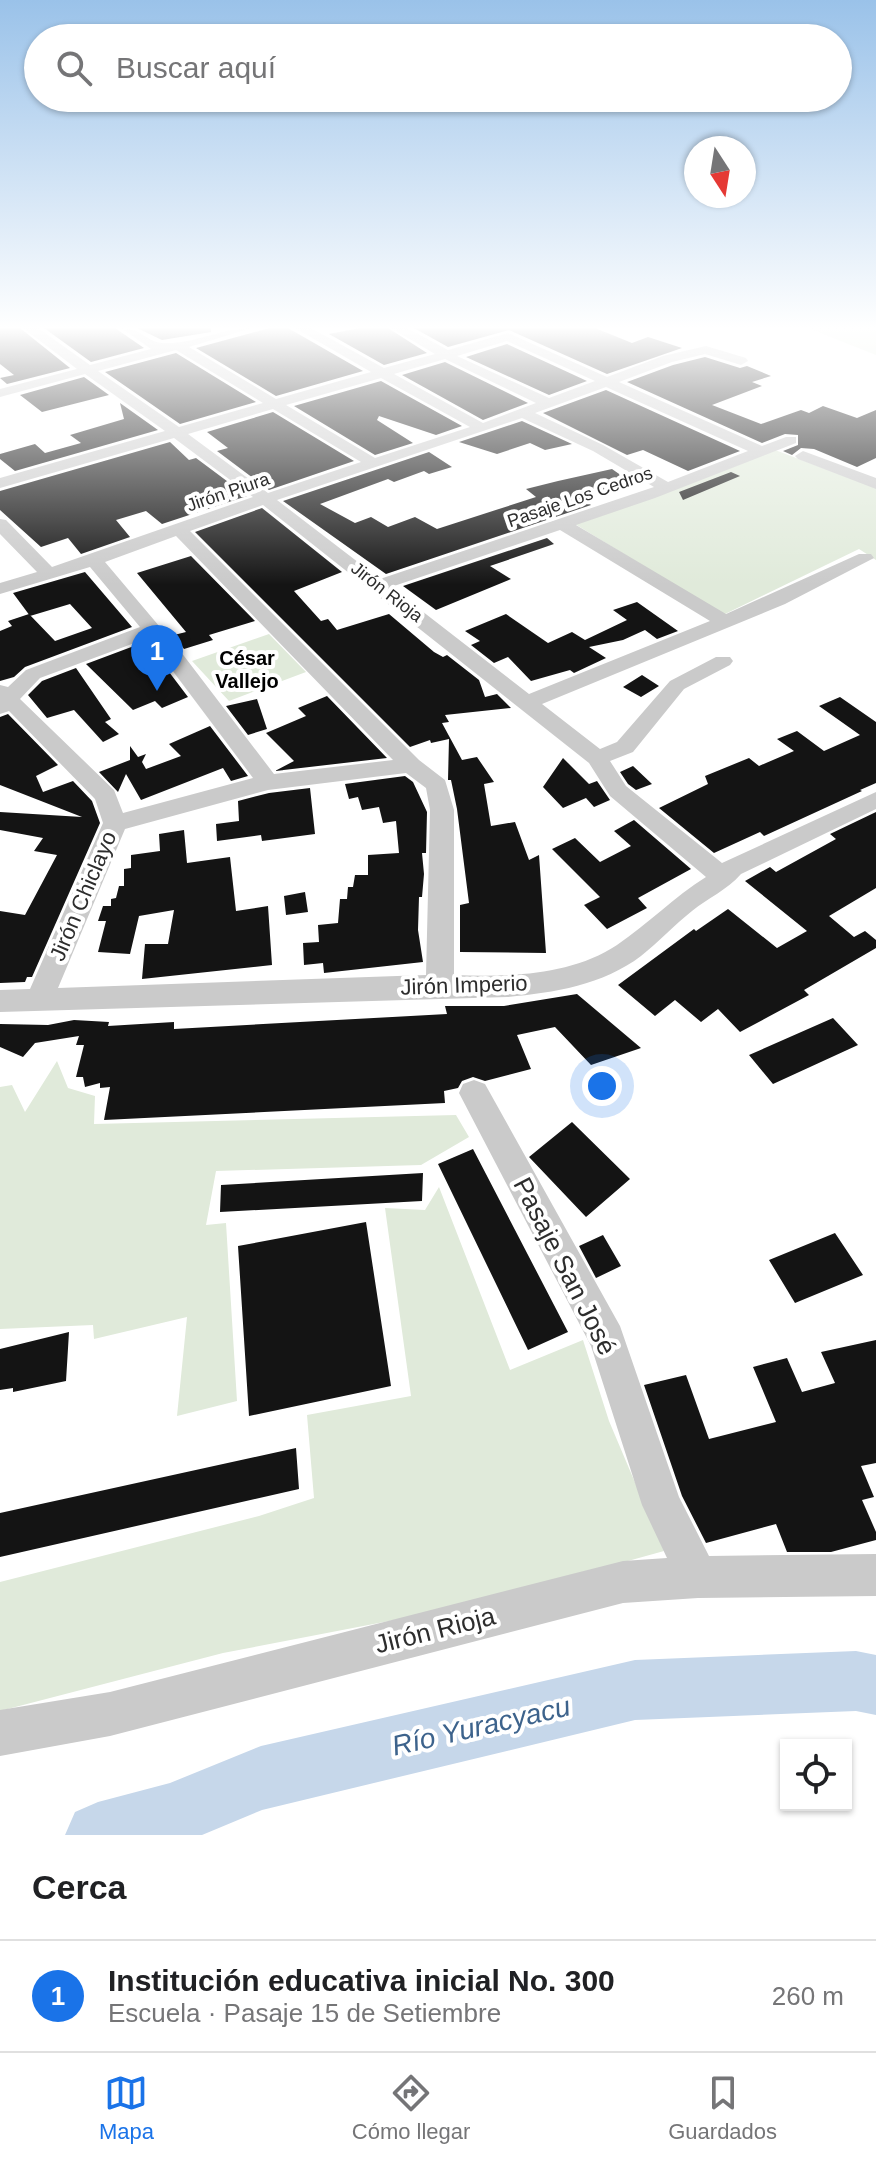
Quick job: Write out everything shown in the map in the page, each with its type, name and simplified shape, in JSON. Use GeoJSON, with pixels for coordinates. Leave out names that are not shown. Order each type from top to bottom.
{"type":"FeatureCollection","features":[{"type":"Feature","properties":{"kind":"street","name":"Jirón Rioja"},"geometry":{"type":"LineString","coordinates":[[149,414],[380,585],[597,758],[618,791],[724,878]]}},
{"type":"Feature","properties":{"kind":"street"},"geometry":{"type":"LineString","coordinates":[[0,483],[240,414]]}},
{"type":"Feature","properties":{"kind":"street"},"geometry":{"type":"LineString","coordinates":[[294,414],[373,463]]}},
{"type":"Feature","properties":{"kind":"street"},"geometry":{"type":"LineString","coordinates":[[457,414],[482,428]]}},
{"type":"Feature","properties":{"kind":"street","name":"Jirón Piura"},"geometry":{"type":"LineString","coordinates":[[0,589],[94,560],[517,414]]}},
{"type":"Feature","properties":{"kind":"street"},"geometry":{"type":"LineString","coordinates":[[524,414],[598,448],[667,488]]}},
{"type":"Feature","properties":{"kind":"street"},"geometry":{"type":"LineString","coordinates":[[680,414],[760,451]]}},
{"type":"Feature","properties":{"kind":"street","name":"Pasaje Los Cedros"},"geometry":{"type":"LineString","coordinates":[[380,585],[667,488],[791,440]]}},
{"type":"Feature","properties":{"kind":"street"},"geometry":{"type":"LineString","coordinates":[[803,456],[876,484]]}},
{"type":"Feature","properties":{"kind":"street"},"geometry":{"type":"LineString","coordinates":[[0,524],[48,573]]}},
{"type":"Feature","properties":{"kind":"street"},"geometry":{"type":"LineString","coordinates":[[562,524],[724,621]]}},
{"type":"Feature","properties":{"kind":"street"},"geometry":{"type":"LineString","coordinates":[[179,530],[411,765],[437,785],[442,810],[440,986]]}},
{"type":"Feature","properties":{"kind":"street"},"geometry":{"type":"LineString","coordinates":[[526,703],[778,600],[865,558]]}},
{"type":"Feature","properties":{"kind":"street"},"geometry":{"type":"LineString","coordinates":[[94,560],[183,668],[268,782]]}},
{"type":"Feature","properties":{"kind":"street"},"geometry":{"type":"LineString","coordinates":[[3,699],[33,674],[151,630]]}},
{"type":"Feature","properties":{"kind":"street"},"geometry":{"type":"LineString","coordinates":[[597,758],[625,747],[677,685],[723,661]]}},
{"type":"Feature","properties":{"kind":"street","name":"Jirón Chiclayo"},"geometry":{"type":"LineString","coordinates":[[3,699],[106,796],[115,823],[38,1001]]}},
{"type":"Feature","properties":{"kind":"street"},"geometry":{"type":"LineString","coordinates":[[115,823],[268,782],[411,765]]}},
{"type":"Feature","properties":{"kind":"street","name":"Jirón Imperio"},"geometry":{"type":"LineString","coordinates":[[0,1001],[477,987],[546,982],[588,972],[617,958],[693,896],[724,878],[732,868],[876,800]]}},
{"type":"Feature","properties":{"kind":"street","name":"Pasaje San José"},"geometry":{"type":"LineString","coordinates":[[474,1093],[607,1339],[662,1505],[698,1577]]}},
{"type":"Feature","properties":{"kind":"street","name":"Jirón Rioja"},"geometry":{"type":"LineString","coordinates":[[0,1733],[110,1714],[623,1582],[698,1577],[876,1575]]}},
{"type":"Feature","properties":{"kind":"green space"},"geometry":{"type":"Polygon","coordinates":[[[775,450],[876,488],[876,560],[859,549],[723,615],[575,524],[775,450]]]}},
{"type":"Feature","properties":{"kind":"green space"},"geometry":{"type":"Polygon","coordinates":[[[269,634],[306,672],[229,701],[192,661],[269,634]]]}},
{"type":"Feature","properties":{"kind":"green space"},"geometry":{"type":"Polygon","coordinates":[[[57,1061],[68,1088],[95,1096],[94,1124],[456,1115],[469,1137],[421,1165],[216,1171],[206,1225],[226,1223],[237,1401],[177,1416],[187,1317],[94,1339],[93,1325],[0,1329],[0,1087],[12,1085],[25,1112],[57,1061]]]}},
{"type":"Feature","properties":{"kind":"green space"},"geometry":{"type":"Polygon","coordinates":[[[439,1187],[510,1370],[583,1340],[609,1421],[664,1551],[462,1607],[223,1653],[0,1711],[0,1582],[259,1516],[314,1498],[307,1415],[411,1396],[385,1208],[425,1210],[439,1187]]]}},
{"type":"Feature","properties":{"kind":"building"},"geometry":{"type":"Polygon","coordinates":[[[123,414],[135,414],[158,430],[15,471],[0,459],[0,454],[35,444],[45,453],[81,443],[70,435],[124,419],[123,414]]]}},
{"type":"Feature","properties":{"kind":"building"},"geometry":{"type":"Polygon","coordinates":[[[165,414],[216,414],[180,424],[165,414]]]}},
{"type":"Feature","properties":{"kind":"building"},"geometry":{"type":"Polygon","coordinates":[[[276,414],[354,461],[269,490],[217,451],[228,448],[207,432],[276,414]]]}},
{"type":"Feature","properties":{"kind":"building"},"geometry":{"type":"Polygon","coordinates":[[[307,414],[440,414],[462,426],[436,435],[379,416],[377,420],[413,443],[375,455],[307,414]]]}},
{"type":"Feature","properties":{"kind":"building"},"geometry":{"type":"Polygon","coordinates":[[[472,414],[500,414],[483,420],[472,414]]]}},
{"type":"Feature","properties":{"kind":"building"},"geometry":{"type":"Polygon","coordinates":[[[544,414],[658,414],[740,451],[688,471],[643,450],[627,455],[544,414]]]}},
{"type":"Feature","properties":{"kind":"building"},"geometry":{"type":"Polygon","coordinates":[[[697,414],[734,414],[761,424],[791,414],[845,414],[857,418],[876,414],[876,458],[857,467],[814,449],[801,448],[792,455],[783,451],[798,445],[798,435],[785,434],[762,443],[697,414]]]}},
{"type":"Feature","properties":{"kind":"building"},"geometry":{"type":"Polygon","coordinates":[[[522,421],[572,444],[545,450],[530,443],[497,454],[459,442],[522,421]]]}},
{"type":"Feature","properties":{"kind":"building"},"geometry":{"type":"Polygon","coordinates":[[[170,442],[189,460],[196,458],[247,496],[162,524],[146,511],[116,520],[130,537],[81,554],[68,538],[41,547],[0,510],[0,491],[170,442]]]}},
{"type":"Feature","properties":{"kind":"building"},"geometry":{"type":"Polygon","coordinates":[[[429,452],[452,467],[429,474],[424,471],[394,482],[388,479],[320,504],[355,523],[371,517],[388,527],[415,517],[437,529],[536,497],[526,489],[558,481],[612,469],[632,483],[579,496],[591,505],[386,574],[283,501],[429,452]]]}},
{"type":"Feature","properties":{"kind":"building"},"geometry":{"type":"Polygon","coordinates":[[[731,472],[740,476],[683,500],[679,492],[731,472]]]}},
{"type":"Feature","properties":{"kind":"building"},"geometry":{"type":"Polygon","coordinates":[[[262,508],[342,572],[294,591],[321,621],[328,619],[337,630],[389,614],[434,652],[443,657],[447,655],[479,680],[485,697],[497,694],[511,708],[445,715],[449,722],[442,723],[462,760],[477,757],[494,782],[484,784],[491,826],[515,822],[529,860],[539,855],[546,953],[460,952],[460,905],[469,903],[457,809],[451,780],[448,780],[449,739],[431,743],[430,740],[410,747],[195,532],[262,508]]]}},
{"type":"Feature","properties":{"kind":"building"},"geometry":{"type":"Polygon","coordinates":[[[547,538],[554,544],[490,566],[511,579],[436,610],[403,586],[547,538]]]}},
{"type":"Feature","properties":{"kind":"building"},"geometry":{"type":"Polygon","coordinates":[[[191,556],[255,621],[209,635],[213,640],[184,649],[174,635],[186,632],[137,573],[191,556]]]}},
{"type":"Feature","properties":{"kind":"building"},"geometry":{"type":"Polygon","coordinates":[[[85,572],[132,627],[25,667],[14,677],[0,681],[0,631],[12,626],[8,621],[29,614],[13,593],[85,572]],[[70,604],[31,616],[55,641],[92,628],[70,604]]]}},
{"type":"Feature","properties":{"kind":"building"},"geometry":{"type":"Polygon","coordinates":[[[637,602],[678,631],[657,639],[645,630],[623,640],[589,647],[606,658],[574,673],[570,670],[531,681],[508,657],[494,663],[471,645],[480,641],[465,631],[506,614],[548,643],[572,632],[585,640],[627,620],[613,610],[637,602]]]}},
{"type":"Feature","properties":{"kind":"building"},"geometry":{"type":"Polygon","coordinates":[[[142,643],[188,697],[162,708],[155,701],[133,710],[86,664],[142,643]]]}},
{"type":"Feature","properties":{"kind":"building"},"geometry":{"type":"Polygon","coordinates":[[[76,668],[111,719],[105,722],[119,734],[103,742],[74,710],[47,718],[28,695],[42,681],[76,668]]]}},
{"type":"Feature","properties":{"kind":"building"},"geometry":{"type":"Polygon","coordinates":[[[642,675],[659,686],[641,697],[623,687],[642,675]]]}},
{"type":"Feature","properties":{"kind":"building"},"geometry":{"type":"Polygon","coordinates":[[[327,696],[387,758],[275,771],[294,761],[266,733],[306,716],[298,708],[327,696]]]}},
{"type":"Feature","properties":{"kind":"building"},"geometry":{"type":"Polygon","coordinates":[[[840,697],[876,722],[876,783],[764,836],[760,832],[714,853],[659,808],[708,784],[705,776],[749,758],[759,766],[794,751],[777,739],[797,731],[824,751],[860,735],[819,706],[840,697]]]}},
{"type":"Feature","properties":{"kind":"building"},"geometry":{"type":"Polygon","coordinates":[[[257,699],[267,729],[248,735],[226,706],[257,699]]]}},
{"type":"Feature","properties":{"kind":"building"},"geometry":{"type":"Polygon","coordinates":[[[8,714],[58,765],[36,776],[43,792],[73,781],[92,801],[100,823],[32,977],[27,977],[25,982],[0,983],[0,911],[25,915],[57,855],[34,851],[43,838],[0,830],[0,812],[82,817],[0,785],[0,717],[8,714]]]}},
{"type":"Feature","properties":{"kind":"building"},"geometry":{"type":"Polygon","coordinates":[[[210,726],[248,776],[231,781],[223,768],[141,800],[126,774],[118,792],[99,772],[130,760],[130,746],[138,757],[146,754],[142,762],[146,769],[181,756],[169,744],[210,726]]]}},
{"type":"Feature","properties":{"kind":"building"},"geometry":{"type":"Polygon","coordinates":[[[563,758],[589,784],[597,781],[610,800],[594,807],[586,798],[563,808],[543,787],[563,758]]]}},
{"type":"Feature","properties":{"kind":"building"},"geometry":{"type":"Polygon","coordinates":[[[633,766],[652,784],[636,790],[628,784],[620,772],[633,766]]]}},
{"type":"Feature","properties":{"kind":"building"},"geometry":{"type":"Polygon","coordinates":[[[405,776],[413,782],[427,812],[418,930],[423,962],[324,973],[323,963],[304,965],[303,943],[319,942],[318,925],[338,923],[340,899],[347,899],[348,887],[353,887],[355,875],[368,875],[368,855],[399,853],[396,821],[383,823],[379,807],[362,810],[358,797],[349,799],[345,784],[405,776]]]}},
{"type":"Feature","properties":{"kind":"building"},"geometry":{"type":"Polygon","coordinates":[[[310,788],[315,834],[262,841],[261,835],[217,841],[216,824],[239,821],[238,801],[310,788]]]}},
{"type":"Feature","properties":{"kind":"building"},"geometry":{"type":"Polygon","coordinates":[[[876,812],[876,888],[829,916],[854,937],[865,931],[876,940],[876,948],[804,990],[809,995],[740,1032],[718,1009],[701,1022],[675,1000],[655,1016],[618,985],[694,929],[696,931],[728,909],[777,948],[807,931],[745,881],[770,867],[776,872],[836,839],[830,834],[876,812]]]}},
{"type":"Feature","properties":{"kind":"building"},"geometry":{"type":"Polygon","coordinates":[[[634,820],[691,869],[638,898],[647,908],[607,929],[584,905],[600,897],[552,849],[575,838],[600,862],[631,846],[614,831],[634,820]]]}},
{"type":"Feature","properties":{"kind":"building"},"geometry":{"type":"Polygon","coordinates":[[[184,830],[187,863],[230,857],[236,911],[268,906],[272,965],[142,979],[145,944],[168,944],[174,910],[139,916],[130,954],[98,952],[106,921],[98,921],[103,906],[111,906],[111,899],[116,898],[119,886],[124,886],[124,869],[131,868],[131,855],[160,851],[159,834],[184,830]]]}},
{"type":"Feature","properties":{"kind":"building"},"geometry":{"type":"Polygon","coordinates":[[[305,892],[308,912],[286,915],[284,896],[305,892]]]}},
{"type":"Feature","properties":{"kind":"building"},"geometry":{"type":"Polygon","coordinates":[[[577,994],[641,1048],[591,1065],[555,1027],[517,1035],[531,1069],[485,1081],[473,1077],[462,1081],[458,1088],[444,1091],[445,1103],[104,1120],[110,1087],[100,1088],[100,1083],[85,1087],[83,1077],[76,1077],[84,1045],[76,1045],[79,1036],[35,1043],[23,1057],[0,1047],[0,1024],[48,1025],[74,1020],[109,1022],[108,1026],[174,1022],[174,1029],[447,1014],[445,1006],[504,1006],[577,994]]]}},
{"type":"Feature","properties":{"kind":"building"},"geometry":{"type":"Polygon","coordinates":[[[833,1018],[858,1045],[773,1084],[749,1055],[833,1018]]]}},
{"type":"Feature","properties":{"kind":"building"},"geometry":{"type":"Polygon","coordinates":[[[572,1122],[630,1179],[586,1217],[529,1157],[572,1122]]]}},
{"type":"Feature","properties":{"kind":"building"},"geometry":{"type":"Polygon","coordinates":[[[473,1149],[568,1332],[528,1350],[438,1164],[473,1149]]]}},
{"type":"Feature","properties":{"kind":"building"},"geometry":{"type":"Polygon","coordinates":[[[423,1173],[422,1201],[220,1212],[221,1185],[423,1173]]]}},
{"type":"Feature","properties":{"kind":"building"},"geometry":{"type":"Polygon","coordinates":[[[366,1222],[391,1386],[249,1416],[238,1246],[366,1222]]]}},
{"type":"Feature","properties":{"kind":"building"},"geometry":{"type":"Polygon","coordinates":[[[835,1233],[863,1275],[795,1303],[769,1260],[835,1233]]]}},
{"type":"Feature","properties":{"kind":"building"},"geometry":{"type":"Polygon","coordinates":[[[603,1235],[621,1266],[596,1278],[579,1246],[603,1235]]]}},
{"type":"Feature","properties":{"kind":"building"},"geometry":{"type":"Polygon","coordinates":[[[69,1332],[66,1381],[13,1392],[13,1388],[0,1390],[0,1349],[69,1332]]]}},
{"type":"Feature","properties":{"kind":"building"},"geometry":{"type":"Polygon","coordinates":[[[876,1340],[876,1463],[861,1466],[874,1497],[862,1500],[876,1532],[876,1540],[831,1552],[787,1552],[776,1524],[706,1543],[682,1496],[644,1385],[686,1375],[709,1439],[776,1422],[753,1367],[787,1358],[802,1392],[835,1383],[821,1352],[876,1340]]]}},
{"type":"Feature","properties":{"kind":"building"},"geometry":{"type":"Polygon","coordinates":[[[296,1448],[299,1489],[0,1557],[0,1513],[296,1448]]]}},
{"type":"Feature","properties":{"kind":"waterway","name":"Río Yuracyacu"},"geometry":{"type":"LineString","coordinates":[[98,1835],[170,1816],[261,1778],[635,1690],[856,1681],[876,1685]]}},
{"type":"Feature","properties":{"kind":"place","name":"Institución educativa inicial No. 300"},"geometry":{"type":"Point","coordinates":[157,691]}},
{"type":"Feature","properties":{"kind":"district","name":"César Vallejo"},"geometry":{"type":"Point","coordinates":[247,670]}}]}
